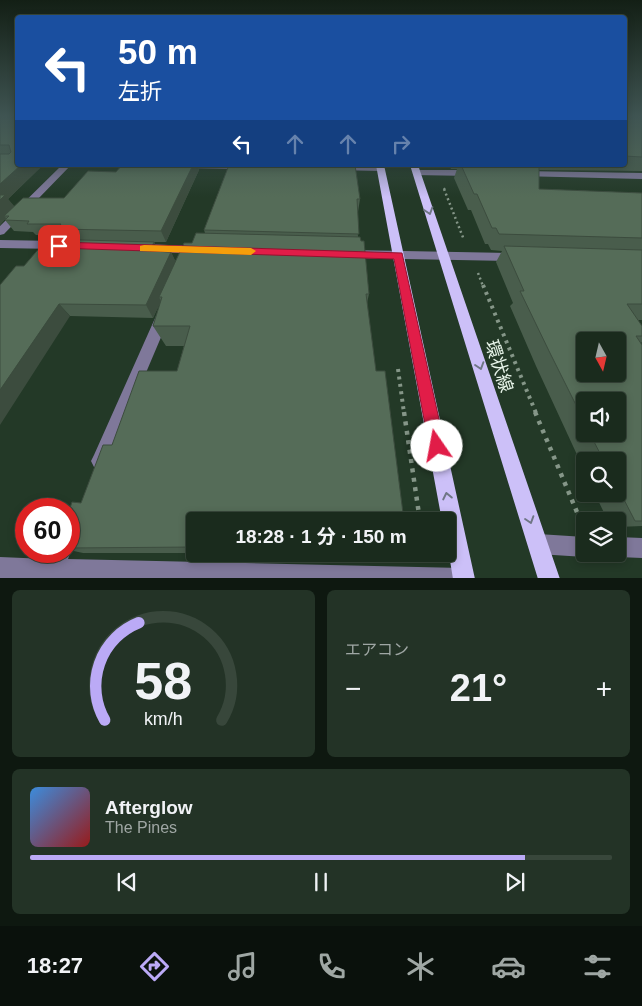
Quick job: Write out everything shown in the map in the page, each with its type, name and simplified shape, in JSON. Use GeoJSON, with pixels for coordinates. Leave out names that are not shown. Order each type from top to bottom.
{"type":"FeatureCollection","features":[{"type":"Feature","properties":{"kind":"main road"},"geometry":{"type":"LineString","coordinates":[[380,167],[463,578]]}},
{"type":"Feature","properties":{"kind":"main road","name":"環状線"},"geometry":{"type":"LineString","coordinates":[[416,169],[549,578]]}},
{"type":"Feature","properties":{"kind":"street"},"geometry":{"type":"LineString","coordinates":[[0,232],[65,167]]}},
{"type":"Feature","properties":{"kind":"street"},"geometry":{"type":"LineString","coordinates":[[325,167],[380,167]]}},
{"type":"Feature","properties":{"kind":"street"},"geometry":{"type":"LineString","coordinates":[[416,169],[486,173]]}},
{"type":"Feature","properties":{"kind":"street"},"geometry":{"type":"LineString","coordinates":[[516,174],[642,176]]}},
{"type":"Feature","properties":{"kind":"street"},"geometry":{"type":"LineString","coordinates":[[0,244],[72,246]]}},
{"type":"Feature","properties":{"kind":"street"},"geometry":{"type":"LineString","coordinates":[[132,248],[211,250]]}},
{"type":"Feature","properties":{"kind":"street"},"geometry":{"type":"LineString","coordinates":[[184,268],[191,250]]}},
{"type":"Feature","properties":{"kind":"street"},"geometry":{"type":"LineString","coordinates":[[341,254],[528,257]]}},
{"type":"Feature","properties":{"kind":"street"},"geometry":{"type":"LineString","coordinates":[[92,478],[168,304]]}},
{"type":"Feature","properties":{"kind":"street"},"geometry":{"type":"LineString","coordinates":[[538,544],[576,539]]}},
{"type":"Feature","properties":{"kind":"street"},"geometry":{"type":"LineString","coordinates":[[626,547],[642,548]]}},
{"type":"Feature","properties":{"kind":"street"},"geometry":{"type":"LineString","coordinates":[[80,561],[463,578]]}},
{"type":"Feature","properties":{"kind":"street"},"geometry":{"type":"LineString","coordinates":[[0,568],[36,563]]}},
{"type":"Feature","properties":{"kind":"path"},"geometry":{"type":"LineString","coordinates":[[443,187],[467,248]]}},
{"type":"Feature","properties":{"kind":"path"},"geometry":{"type":"LineString","coordinates":[[476,268],[576,516]]}},
{"type":"Feature","properties":{"kind":"path"},"geometry":{"type":"LineString","coordinates":[[396,359],[419,512]]}},
{"type":"Feature","properties":{"kind":"building"},"geometry":{"type":"Polygon","coordinates":[[[0,143],[15,143],[15,167],[19,167],[0,184],[0,154],[9,154],[11,152],[9,145],[0,145],[0,143]]]}},
{"type":"Feature","properties":{"kind":"building"},"geometry":{"type":"Polygon","coordinates":[[[627,143],[642,143],[642,157],[627,156],[627,143]]]}},
{"type":"Feature","properties":{"kind":"building"},"geometry":{"type":"Polygon","coordinates":[[[120,167],[192,167],[161,231],[57,229],[61,224],[27,224],[29,221],[5,220],[9,216],[4,216],[23,198],[64,198],[88,171],[116,172],[120,167]]]}},
{"type":"Feature","properties":{"kind":"building"},"geometry":{"type":"Polygon","coordinates":[[[228,167],[355,167],[360,199],[357,199],[359,234],[204,230],[228,167]]]}},
{"type":"Feature","properties":{"kind":"building"},"geometry":{"type":"Polygon","coordinates":[[[462,167],[539,167],[539,189],[642,193],[642,238],[499,234],[496,228],[492,228],[477,194],[474,194],[462,167]]]}},
{"type":"Feature","properties":{"kind":"building"},"geometry":{"type":"Polygon","coordinates":[[[196,233],[360,237],[361,241],[364,241],[369,294],[366,294],[376,371],[385,371],[403,512],[186,512],[186,547],[80,548],[80,503],[103,445],[112,445],[139,371],[177,371],[190,326],[153,326],[162,297],[159,297],[184,243],[192,243],[196,233]]]}},
{"type":"Feature","properties":{"kind":"building"},"geometry":{"type":"Polygon","coordinates":[[[47,239],[154,242],[150,251],[171,252],[146,305],[59,304],[0,390],[0,285],[16,266],[24,266],[47,239]]]}},
{"type":"Feature","properties":{"kind":"building"},"geometry":{"type":"Polygon","coordinates":[[[504,246],[642,250],[642,304],[627,304],[642,326],[642,336],[636,336],[642,345],[642,521],[635,521],[625,502],[626,452],[599,452],[594,442],[626,442],[626,392],[576,392],[576,405],[520,291],[524,291],[504,246]]]}},
{"type":"Feature","properties":{"kind":"slow traffic"},"geometry":{"type":"LineString","coordinates":[[144,248],[251,251]]}},
{"type":"Feature","properties":{"kind":"route"},"geometry":{"type":"LineString","coordinates":[[59,246],[398,256],[437,446]]}}]}
